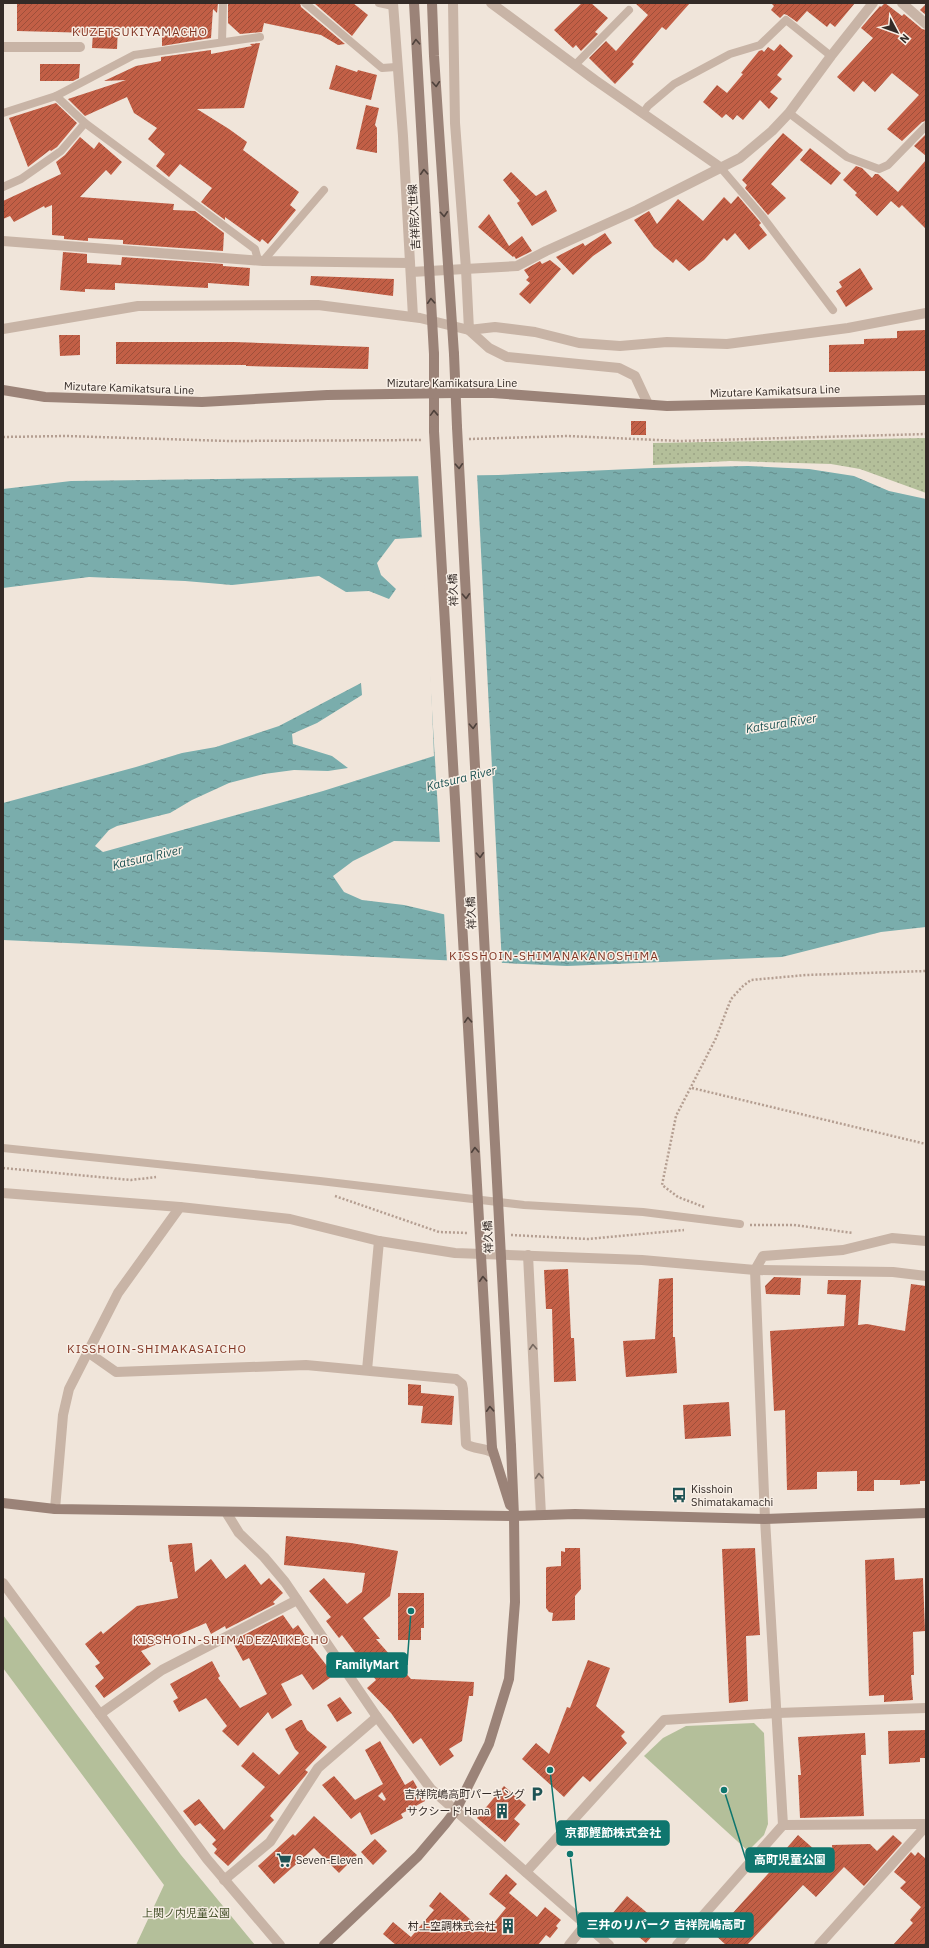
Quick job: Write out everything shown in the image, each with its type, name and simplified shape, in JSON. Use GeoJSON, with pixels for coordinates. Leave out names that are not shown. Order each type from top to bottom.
{"type":"FeatureCollection","features":[{"type":"Feature","properties":{"kind":"street","name":"吉祥院久世線"},"geometry":{"type":"LineString","coordinates":[[414,3],[434,354],[434,431]]}},
{"type":"Feature","properties":{"kind":"street"},"geometry":{"type":"LineString","coordinates":[[432,3],[434,56],[454,354],[455,393]]}},
{"type":"Feature","properties":{"kind":"street"},"geometry":{"type":"LineString","coordinates":[[453,3],[455,123],[466,269],[468,330],[488,348],[507,357],[619,368],[635,376],[648,404]]}},
{"type":"Feature","properties":{"kind":"street"},"geometry":{"type":"LineString","coordinates":[[491,3],[575,65],[720,167]]}},
{"type":"Feature","properties":{"kind":"street"},"geometry":{"type":"LineString","coordinates":[[3,241],[260,261],[411,268],[466,269],[517,266],[546,251],[637,210],[740,158],[772,131],[789,113],[831,56],[873,3]]}},
{"type":"Feature","properties":{"kind":"street"},"geometry":{"type":"LineString","coordinates":[[902,3],[926,24]]}},
{"type":"Feature","properties":{"kind":"street"},"geometry":{"type":"LineString","coordinates":[[393,5],[396,67],[403,136],[413,317]]}},
{"type":"Feature","properties":{"kind":"street"},"geometry":{"type":"LineString","coordinates":[[3,47],[80,47]]}},
{"type":"Feature","properties":{"kind":"street"},"geometry":{"type":"LineString","coordinates":[[3,329],[138,306],[318,305],[413,317],[468,330],[496,327],[535,332],[579,343],[620,346],[667,342],[727,344],[848,328],[926,312]]}},
{"type":"Feature","properties":{"kind":"street","name":"Mizutare Kamikatsura Line"},"geometry":{"type":"LineString","coordinates":[[3,390],[45,397],[202,402],[327,395],[433,395],[455,393],[493,393],[667,406],[926,400]]}},
{"type":"Feature","properties":{"kind":"street","name":"祥久橋"},"geometry":{"type":"LineString","coordinates":[[455,393],[514,1516]]}},
{"type":"Feature","properties":{"kind":"street","name":"祥久橋"},"geometry":{"type":"LineString","coordinates":[[434,431],[492,1451]]}},
{"type":"Feature","properties":{"kind":"street"},"geometry":{"type":"LineString","coordinates":[[3,1193],[180,1207],[290,1219],[379,1241],[455,1252],[642,1260],[755,1270],[893,1272],[926,1276]]}},
{"type":"Feature","properties":{"kind":"street"},"geometry":{"type":"LineString","coordinates":[[55,1509],[63,1415],[69,1389],[89,1353],[118,1293],[180,1207]]}},
{"type":"Feature","properties":{"kind":"street"},"geometry":{"type":"LineString","coordinates":[[677,1945],[783,1825],[765,1519],[755,1270],[763,1256],[843,1250],[892,1238],[926,1241]]}},
{"type":"Feature","properties":{"kind":"street"},"geometry":{"type":"LineString","coordinates":[[367,1370],[379,1241]]}},
{"type":"Feature","properties":{"kind":"street"},"geometry":{"type":"LineString","coordinates":[[528,1255],[541,1515]]}},
{"type":"Feature","properties":{"kind":"street"},"geometry":{"type":"LineString","coordinates":[[89,1353],[116,1372],[306,1365],[456,1379],[462,1384],[463,1389],[466,1444],[472,1448],[486,1448],[492,1451],[514,1516],[515,1602],[509,1679],[489,1744],[456,1810],[418,1856],[324,1945]]}},
{"type":"Feature","properties":{"kind":"street"},"geometry":{"type":"LineString","coordinates":[[3,1504],[55,1509],[514,1516],[574,1514],[765,1519],[926,1513]]}},
{"type":"Feature","properties":{"kind":"street"},"geometry":{"type":"LineString","coordinates":[[226,1512],[239,1532],[264,1557],[285,1582],[377,1717],[431,1789],[609,1945]]}},
{"type":"Feature","properties":{"kind":"street"},"geometry":{"type":"LineString","coordinates":[[3,1583],[224,1880],[280,1945]]}},
{"type":"Feature","properties":{"kind":"street"},"geometry":{"type":"LineString","coordinates":[[100,1714],[162,1670],[297,1600]]}},
{"type":"Feature","properties":{"kind":"street"},"geometry":{"type":"LineString","coordinates":[[526,1872],[664,1720],[777,1713],[926,1708]]}},
{"type":"Feature","properties":{"kind":"street"},"geometry":{"type":"LineString","coordinates":[[224,1880],[270,1842],[318,1768],[377,1717]]}},
{"type":"Feature","properties":{"kind":"street"},"geometry":{"type":"LineString","coordinates":[[783,1825],[926,1825]]}},
{"type":"Feature","properties":{"kind":"street"},"geometry":{"type":"LineString","coordinates":[[819,1945],[926,1825]]}},
{"type":"Feature","properties":{"kind":"street"},"geometry":{"type":"LineString","coordinates":[[569,1945],[585,1925]]}},
{"type":"Feature","properties":{"kind":"lane"},"geometry":{"type":"LineString","coordinates":[[222,42],[223,3]]}},
{"type":"Feature","properties":{"kind":"lane"},"geometry":{"type":"LineString","coordinates":[[305,3],[382,68],[396,67]]}},
{"type":"Feature","properties":{"kind":"lane"},"geometry":{"type":"LineString","coordinates":[[379,3],[393,5]]}},
{"type":"Feature","properties":{"kind":"lane"},"geometry":{"type":"LineString","coordinates":[[575,65],[629,10]]}},
{"type":"Feature","properties":{"kind":"lane"},"geometry":{"type":"LineString","coordinates":[[643,113],[648,106],[674,84],[730,54],[760,45],[786,20],[831,56]]}},
{"type":"Feature","properties":{"kind":"lane"},"geometry":{"type":"LineString","coordinates":[[3,113],[56,96],[134,55],[260,37]]}},
{"type":"Feature","properties":{"kind":"lane"},"geometry":{"type":"LineString","coordinates":[[56,96],[85,123],[255,248],[260,261],[324,190]]}},
{"type":"Feature","properties":{"kind":"lane"},"geometry":{"type":"LineString","coordinates":[[789,113],[846,156],[879,168],[888,165],[926,126]]}},
{"type":"Feature","properties":{"kind":"lane"},"geometry":{"type":"LineString","coordinates":[[3,187],[21,179],[61,151],[85,123]]}},
{"type":"Feature","properties":{"kind":"lane"},"geometry":{"type":"LineString","coordinates":[[720,167],[762,216],[833,310]]}},
{"type":"Feature","properties":{"kind":"lane"},"geometry":{"type":"LineString","coordinates":[[3,1148],[320,1181],[524,1206],[643,1212],[740,1224]]}},
{"type":"Feature","properties":{"kind":"path"},"geometry":{"type":"LineString","coordinates":[[706,1207],[678,1198],[662,1185],[676,1116],[692,1088],[716,1038],[731,999],[751,980],[806,975],[926,971]]}},
{"type":"Feature","properties":{"kind":"path"},"geometry":{"type":"LineString","coordinates":[[692,1088],[926,1144]]}},
{"type":"Feature","properties":{"kind":"path"},"geometry":{"type":"LineString","coordinates":[[749,1222],[756,1225]]}},
{"type":"Feature","properties":{"kind":"green space"},"geometry":{"type":"Polygon","coordinates":[[[926,438],[926,493],[860,469],[831,464],[730,461],[653,465],[653,443],[926,438]]]}},
{"type":"Feature","properties":{"kind":"green space","name":"上関ノ内児童公園"},"geometry":{"type":"Polygon","coordinates":[[[3,1615],[181,1855],[255,1945],[136,1945],[164,1885],[3,1668],[3,1615]]]}},
{"type":"Feature","properties":{"kind":"green space"},"geometry":{"type":"Polygon","coordinates":[[[754,1723],[764,1733],[768,1824],[764,1835],[748,1851],[644,1756],[663,1738],[686,1726],[754,1723]]]}},
{"type":"Feature","properties":{"kind":"water","name":"Katsura River"},"geometry":{"type":"Polygon","coordinates":[[[748,466],[809,469],[854,476],[889,491],[926,499],[926,927],[881,932],[782,957],[567,966],[3,940],[3,803],[182,753],[216,747],[279,726],[361,683],[362,695],[317,723],[292,734],[293,744],[332,756],[348,768],[328,771],[294,770],[264,774],[229,783],[192,800],[170,813],[117,826],[109,830],[95,846],[103,852],[323,791],[434,756],[425,537],[395,539],[377,563],[381,575],[396,589],[389,599],[369,591],[346,592],[319,576],[232,585],[185,581],[89,577],[3,588],[3,489],[71,481],[498,475],[653,468],[748,466]],[[394,841],[353,861],[333,876],[344,892],[362,900],[404,905],[447,915],[442,842],[394,841]]]}},
{"type":"Feature","properties":{"kind":"pier"},"geometry":{"type":"Polygon","coordinates":[[[477,473],[502,965],[447,962],[418,474],[477,473]]]}},
{"type":"Feature","properties":{"kind":"building"},"geometry":{"type":"Polygon","coordinates":[[[17,3],[218,3],[217,13],[213,9],[211,38],[162,46],[162,29],[118,28],[117,49],[92,48],[93,33],[17,31],[17,3]]]}},
{"type":"Feature","properties":{"kind":"building"},"geometry":{"type":"Polygon","coordinates":[[[228,3],[300,3],[301,7],[345,44],[338,45],[321,35],[264,23],[262,32],[240,34],[228,23],[228,3]]]}},
{"type":"Feature","properties":{"kind":"building"},"geometry":{"type":"Polygon","coordinates":[[[314,3],[353,3],[368,15],[352,36],[314,3]]]}},
{"type":"Feature","properties":{"kind":"building"},"geometry":{"type":"Polygon","coordinates":[[[582,3],[591,3],[608,18],[595,32],[598,34],[581,51],[576,45],[573,48],[554,30],[582,3]]]}},
{"type":"Feature","properties":{"kind":"building"},"geometry":{"type":"Polygon","coordinates":[[[635,3],[690,3],[666,30],[662,27],[632,62],[634,64],[615,84],[589,58],[606,41],[616,51],[648,15],[635,3]]]}},
{"type":"Feature","properties":{"kind":"building"},"geometry":{"type":"Polygon","coordinates":[[[771,3],[855,3],[835,27],[830,23],[827,27],[807,11],[797,22],[784,14],[780,18],[771,10],[774,6],[771,3]]]}},
{"type":"Feature","properties":{"kind":"building"},"geometry":{"type":"Polygon","coordinates":[[[885,3],[902,16],[904,14],[922,29],[926,30],[926,121],[922,122],[902,141],[887,129],[919,95],[892,73],[875,92],[863,81],[854,92],[837,77],[873,38],[861,28],[880,6],[881,7],[885,3]]]}},
{"type":"Feature","properties":{"kind":"building"},"geometry":{"type":"Polygon","coordinates":[[[926,4],[926,15],[920,10],[926,4]]]}},
{"type":"Feature","properties":{"kind":"building"},"geometry":{"type":"Polygon","coordinates":[[[260,43],[244,108],[197,109],[247,142],[243,150],[299,192],[290,205],[296,210],[268,244],[262,239],[260,242],[225,217],[225,220],[201,202],[212,188],[180,164],[169,177],[156,166],[165,154],[148,139],[157,128],[134,113],[127,97],[85,116],[68,99],[126,80],[104,81],[136,66],[161,61],[161,57],[211,50],[211,54],[252,46],[250,44],[260,43]]]}},
{"type":"Feature","properties":{"kind":"building"},"geometry":{"type":"Polygon","coordinates":[[[780,44],[793,56],[777,75],[782,79],[770,92],[778,98],[769,109],[760,100],[743,120],[737,115],[733,120],[726,114],[722,118],[703,102],[717,85],[727,93],[743,74],[741,73],[759,51],[762,50],[764,52],[768,47],[774,51],[780,44]]]}},
{"type":"Feature","properties":{"kind":"building"},"geometry":{"type":"Polygon","coordinates":[[[40,64],[80,64],[79,78],[73,81],[40,81],[40,64]]]}},
{"type":"Feature","properties":{"kind":"building"},"geometry":{"type":"Polygon","coordinates":[[[336,65],[357,72],[358,70],[377,75],[371,100],[329,89],[336,65]]]}},
{"type":"Feature","properties":{"kind":"building"},"geometry":{"type":"Polygon","coordinates":[[[56,103],[77,123],[57,147],[51,151],[50,150],[28,167],[9,118],[56,103]]]}},
{"type":"Feature","properties":{"kind":"building"},"geometry":{"type":"Polygon","coordinates":[[[366,105],[379,108],[375,125],[377,128],[377,153],[356,149],[366,105]]]}},
{"type":"Feature","properties":{"kind":"building"},"geometry":{"type":"Polygon","coordinates":[[[783,133],[803,150],[771,184],[786,198],[768,215],[745,188],[747,185],[742,180],[783,133]]]}},
{"type":"Feature","properties":{"kind":"building"},"geometry":{"type":"Polygon","coordinates":[[[926,134],[926,156],[914,146],[926,134]]]}},
{"type":"Feature","properties":{"kind":"building"},"geometry":{"type":"Polygon","coordinates":[[[80,137],[94,149],[99,142],[122,162],[111,175],[106,170],[80,197],[174,204],[173,210],[195,211],[224,233],[223,251],[123,244],[123,240],[88,238],[88,241],[64,239],[64,236],[52,235],[52,205],[45,208],[44,206],[14,222],[10,216],[3,219],[3,201],[61,174],[56,162],[65,155],[80,137]]]}},
{"type":"Feature","properties":{"kind":"building"},"geometry":{"type":"Polygon","coordinates":[[[810,148],[841,173],[831,185],[800,160],[810,148]]]}},
{"type":"Feature","properties":{"kind":"building"},"geometry":{"type":"Polygon","coordinates":[[[926,160],[926,229],[902,205],[899,208],[891,201],[877,216],[855,195],[857,193],[843,180],[856,166],[862,168],[872,178],[875,174],[878,174],[898,192],[926,160]]]}},
{"type":"Feature","properties":{"kind":"building"},"geometry":{"type":"Polygon","coordinates":[[[511,172],[536,196],[546,190],[557,211],[532,226],[517,203],[520,201],[503,180],[511,172]]]}},
{"type":"Feature","properties":{"kind":"building"},"geometry":{"type":"Polygon","coordinates":[[[738,196],[761,223],[759,225],[767,235],[749,250],[735,233],[727,241],[724,238],[704,260],[689,271],[676,259],[673,263],[654,247],[634,220],[649,211],[657,224],[678,199],[703,221],[724,197],[731,204],[738,196]]]}},
{"type":"Feature","properties":{"kind":"building"},"geometry":{"type":"Polygon","coordinates":[[[489,214],[509,246],[522,236],[532,251],[516,259],[478,227],[489,214]]]}},
{"type":"Feature","properties":{"kind":"building"},"geometry":{"type":"Polygon","coordinates":[[[605,233],[612,243],[593,256],[573,275],[556,257],[583,243],[585,246],[605,233]]]}},
{"type":"Feature","properties":{"kind":"building"},"geometry":{"type":"Polygon","coordinates":[[[63,252],[87,254],[87,263],[121,265],[122,257],[223,264],[223,266],[250,268],[249,286],[208,283],[208,288],[115,283],[115,290],[85,289],[85,292],[60,290],[63,252]]]}},
{"type":"Feature","properties":{"kind":"building"},"geometry":{"type":"Polygon","coordinates":[[[550,260],[561,269],[530,304],[519,294],[530,283],[526,280],[529,277],[524,270],[540,261],[542,264],[550,260]]]}},
{"type":"Feature","properties":{"kind":"building"},"geometry":{"type":"Polygon","coordinates":[[[860,268],[873,289],[846,307],[836,291],[842,287],[839,282],[860,268]]]}},
{"type":"Feature","properties":{"kind":"building"},"geometry":{"type":"Polygon","coordinates":[[[311,276],[394,279],[393,296],[310,285],[311,276]]]}},
{"type":"Feature","properties":{"kind":"building"},"geometry":{"type":"Polygon","coordinates":[[[926,330],[926,371],[829,372],[829,345],[864,344],[864,339],[897,338],[897,331],[926,330]]]}},
{"type":"Feature","properties":{"kind":"building"},"geometry":{"type":"Polygon","coordinates":[[[59,335],[80,335],[80,355],[60,356],[59,335]]]}},
{"type":"Feature","properties":{"kind":"building"},"geometry":{"type":"Polygon","coordinates":[[[116,342],[234,342],[369,347],[368,369],[246,365],[116,364],[116,342]]]}},
{"type":"Feature","properties":{"kind":"building"},"geometry":{"type":"Polygon","coordinates":[[[631,421],[646,421],[646,435],[631,435],[631,421]]]}},
{"type":"Feature","properties":{"kind":"building"},"geometry":{"type":"Polygon","coordinates":[[[568,1269],[571,1338],[574,1338],[576,1381],[554,1382],[552,1309],[546,1309],[544,1270],[568,1269]]]}},
{"type":"Feature","properties":{"kind":"building"},"geometry":{"type":"Polygon","coordinates":[[[774,1277],[801,1278],[800,1295],[766,1294],[765,1286],[774,1277]]]}},
{"type":"Feature","properties":{"kind":"building"},"geometry":{"type":"Polygon","coordinates":[[[673,1278],[673,1337],[675,1337],[677,1373],[626,1377],[623,1341],[655,1339],[659,1279],[673,1278]]]}},
{"type":"Feature","properties":{"kind":"building"},"geometry":{"type":"Polygon","coordinates":[[[828,1280],[861,1280],[858,1325],[867,1324],[905,1331],[911,1284],[926,1286],[926,1481],[920,1481],[920,1484],[900,1485],[900,1480],[874,1480],[874,1491],[857,1491],[857,1471],[817,1472],[817,1489],[787,1490],[785,1410],[774,1411],[770,1331],[844,1326],[846,1295],[827,1294],[828,1280]]]}},
{"type":"Feature","properties":{"kind":"building"},"geometry":{"type":"Polygon","coordinates":[[[408,1384],[421,1385],[421,1393],[454,1396],[452,1425],[421,1423],[423,1406],[408,1405],[408,1384]]]}},
{"type":"Feature","properties":{"kind":"building"},"geometry":{"type":"Polygon","coordinates":[[[729,1402],[731,1436],[685,1439],[683,1405],[729,1402]]]}},
{"type":"Feature","properties":{"kind":"building"},"geometry":{"type":"Polygon","coordinates":[[[286,1536],[351,1543],[398,1551],[390,1596],[363,1618],[380,1639],[376,1639],[411,1679],[474,1682],[473,1696],[469,1696],[462,1741],[449,1749],[454,1756],[440,1766],[421,1738],[413,1744],[391,1713],[367,1688],[376,1680],[342,1635],[339,1638],[326,1621],[331,1617],[309,1591],[324,1578],[347,1604],[362,1592],[365,1573],[284,1565],[286,1536]]]}},
{"type":"Feature","properties":{"kind":"building"},"geometry":{"type":"Polygon","coordinates":[[[192,1543],[195,1572],[211,1559],[226,1579],[245,1564],[261,1585],[269,1578],[283,1593],[273,1602],[275,1604],[226,1629],[225,1626],[211,1634],[206,1623],[141,1651],[151,1664],[104,1698],[95,1686],[104,1678],[95,1666],[100,1663],[85,1644],[101,1631],[103,1634],[137,1606],[178,1598],[168,1545],[192,1543]]]}},
{"type":"Feature","properties":{"kind":"building"},"geometry":{"type":"Polygon","coordinates":[[[565,1548],[580,1548],[581,1589],[575,1596],[575,1620],[552,1621],[553,1613],[549,1612],[546,1608],[546,1568],[561,1566],[561,1551],[565,1552],[565,1548]]]}},
{"type":"Feature","properties":{"kind":"building"},"geometry":{"type":"Polygon","coordinates":[[[755,1548],[760,1635],[746,1636],[748,1701],[729,1703],[722,1549],[755,1548]]]}},
{"type":"Feature","properties":{"kind":"building"},"geometry":{"type":"Polygon","coordinates":[[[894,1558],[895,1580],[923,1578],[925,1631],[913,1632],[914,1675],[911,1675],[913,1700],[884,1702],[884,1695],[869,1696],[865,1560],[894,1558]]]}},
{"type":"Feature","properties":{"kind":"building"},"geometry":{"type":"Polygon","coordinates":[[[398,1593],[424,1593],[424,1628],[421,1628],[421,1640],[398,1640],[398,1593]]]}},
{"type":"Feature","properties":{"kind":"building"},"geometry":{"type":"Polygon","coordinates":[[[283,1615],[293,1629],[298,1625],[307,1638],[306,1639],[334,1675],[313,1690],[302,1674],[281,1684],[292,1705],[272,1719],[268,1712],[238,1746],[222,1731],[227,1726],[206,1698],[179,1712],[173,1701],[178,1698],[170,1684],[212,1661],[220,1676],[218,1678],[240,1708],[267,1694],[249,1658],[243,1661],[232,1641],[283,1615]]]}},
{"type":"Feature","properties":{"kind":"building"},"geometry":{"type":"Polygon","coordinates":[[[588,1660],[610,1668],[596,1706],[625,1732],[621,1736],[627,1743],[590,1782],[583,1776],[564,1797],[522,1759],[536,1743],[549,1754],[567,1707],[570,1708],[588,1660]]]}},
{"type":"Feature","properties":{"kind":"building"},"geometry":{"type":"Polygon","coordinates":[[[340,1697],[352,1713],[337,1722],[327,1705],[340,1697]]]}},
{"type":"Feature","properties":{"kind":"building"},"geometry":{"type":"Polygon","coordinates":[[[302,1720],[307,1730],[327,1747],[305,1770],[308,1772],[305,1776],[270,1816],[274,1820],[228,1866],[214,1853],[217,1849],[212,1844],[216,1840],[200,1823],[195,1826],[183,1811],[199,1799],[224,1830],[265,1787],[241,1766],[253,1752],[279,1775],[299,1753],[295,1749],[285,1729],[302,1720]]]}},
{"type":"Feature","properties":{"kind":"building"},"geometry":{"type":"Polygon","coordinates":[[[926,1730],[926,1758],[920,1758],[920,1762],[889,1764],[888,1731],[926,1730]]]}},
{"type":"Feature","properties":{"kind":"building"},"geometry":{"type":"Polygon","coordinates":[[[865,1733],[866,1755],[861,1755],[864,1816],[800,1818],[798,1775],[801,1775],[798,1737],[865,1733]]]}},
{"type":"Feature","properties":{"kind":"building"},"geometry":{"type":"Polygon","coordinates":[[[380,1741],[405,1785],[413,1780],[425,1801],[401,1814],[403,1818],[371,1835],[360,1812],[351,1819],[322,1785],[334,1776],[355,1800],[383,1784],[365,1750],[380,1741]],[[382,1792],[378,1796],[384,1801],[386,1799],[382,1792]]]}},
{"type":"Feature","properties":{"kind":"building","name":"サクシード Hana"},"geometry":{"type":"Polygon","coordinates":[[[504,1786],[526,1805],[514,1819],[520,1824],[505,1842],[477,1818],[504,1786]]]}},
{"type":"Feature","properties":{"kind":"building"},"geometry":{"type":"Polygon","coordinates":[[[314,1816],[357,1855],[339,1873],[314,1848],[274,1884],[258,1866],[293,1834],[295,1836],[314,1816]]]}},
{"type":"Feature","properties":{"kind":"building"},"geometry":{"type":"Polygon","coordinates":[[[798,1835],[833,1866],[832,1845],[870,1844],[877,1851],[893,1835],[902,1843],[864,1886],[844,1867],[816,1897],[803,1885],[747,1945],[726,1945],[714,1934],[775,1866],[773,1864],[798,1835]]]}},
{"type":"Feature","properties":{"kind":"building"},"geometry":{"type":"Polygon","coordinates":[[[375,1839],[387,1851],[373,1865],[361,1852],[375,1839]]]}},
{"type":"Feature","properties":{"kind":"building"},"geometry":{"type":"Polygon","coordinates":[[[911,1852],[915,1856],[918,1852],[926,1859],[926,1945],[893,1945],[913,1923],[910,1920],[921,1907],[900,1888],[906,1882],[894,1872],[911,1852]]]}},
{"type":"Feature","properties":{"kind":"building"},"geometry":{"type":"Polygon","coordinates":[[[506,1874],[517,1884],[509,1893],[537,1917],[545,1907],[561,1920],[556,1926],[558,1928],[550,1938],[546,1935],[538,1945],[396,1945],[383,1934],[393,1922],[411,1937],[434,1910],[429,1906],[440,1892],[482,1930],[485,1927],[488,1930],[506,1908],[489,1894],[506,1874]]]}},
{"type":"Feature","properties":{"kind":"building"},"geometry":{"type":"Polygon","coordinates":[[[627,1896],[662,1925],[646,1943],[612,1914],[627,1896]]]}},
{"type":"Feature","properties":{"kind":"place","name":"Kisshoin Shimatakamachi"},"geometry":{"type":"Point","coordinates":[679,1495]}},
{"type":"Feature","properties":{"kind":"place","name":"FamilyMart"},"geometry":{"type":"Point","coordinates":[411,1611]}},
{"type":"Feature","properties":{"kind":"place","name":"京都鰹節株式会社"},"geometry":{"type":"Point","coordinates":[550,1770]}},
{"type":"Feature","properties":{"kind":"place","name":"高町児童公園"},"geometry":{"type":"Point","coordinates":[724,1790]}},
{"type":"Feature","properties":{"kind":"place","name":"吉祥院嶋高町パーキング"},"geometry":{"type":"Point","coordinates":[537,1794]}},
{"type":"Feature","properties":{"kind":"place","name":"サクシード Hana"},"geometry":{"type":"Point","coordinates":[502,1811]}},
{"type":"Feature","properties":{"kind":"place","name":"三井のリパーク 吉祥院嶋高町"},"geometry":{"type":"Point","coordinates":[570,1854]}},
{"type":"Feature","properties":{"kind":"place","name":"Seven-Eleven"},"geometry":{"type":"Point","coordinates":[284,1860]}},
{"type":"Feature","properties":{"kind":"place","name":"村上空調株式会社"},"geometry":{"type":"Point","coordinates":[508,1926]}},
{"type":"Feature","properties":{"kind":"district","name":"KUZETSUKIYAMACHO"},"geometry":{"type":"Point","coordinates":[140,31]}},
{"type":"Feature","properties":{"kind":"district","name":"KISSHOIN-SHIMANAKANOSHIMA"},"geometry":{"type":"Point","coordinates":[554,955]}},
{"type":"Feature","properties":{"kind":"district","name":"KISSHOIN-SHIMAKASAICHO"},"geometry":{"type":"Point","coordinates":[157,1348]}},
{"type":"Feature","properties":{"kind":"district","name":"KISSHOIN-SHIMADEZAIKECHO"},"geometry":{"type":"Point","coordinates":[231,1639]}}]}
